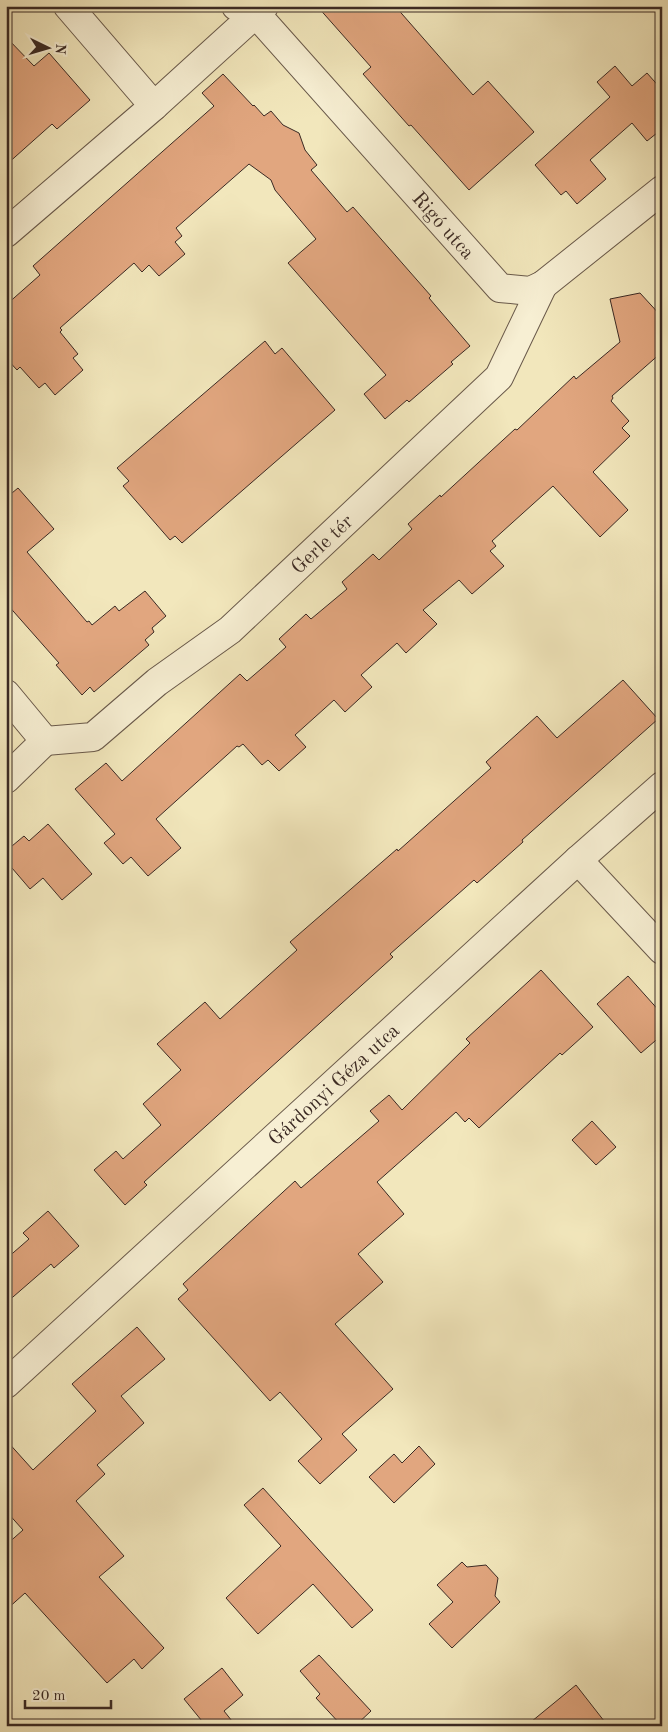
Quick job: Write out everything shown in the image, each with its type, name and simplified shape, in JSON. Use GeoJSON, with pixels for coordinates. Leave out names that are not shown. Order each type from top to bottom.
{"type":"FeatureCollection","features":[{"type":"Feature","properties":{"kind":"street"},"geometry":{"type":"LineString","coordinates":[[68,6],[154,106]]}},
{"type":"Feature","properties":{"kind":"street","name":"Rigó utca"},"geometry":{"type":"LineString","coordinates":[[6,233],[154,106],[252,9],[500,288],[530,291],[543,285],[662,190]]}},
{"type":"Feature","properties":{"kind":"street","name":"Gerle tér"},"geometry":{"type":"LineString","coordinates":[[45,741],[93,737],[157,682],[230,630],[499,377],[543,285]]}},
{"type":"Feature","properties":{"kind":"street"},"geometry":{"type":"LineString","coordinates":[[6,694],[45,741],[6,778]]}},
{"type":"Feature","properties":{"kind":"street","name":"Gárdonyi Géza utca"},"geometry":{"type":"LineString","coordinates":[[7,1382],[578,860],[662,786]]}},
{"type":"Feature","properties":{"kind":"street"},"geometry":{"type":"LineString","coordinates":[[578,860],[662,950]]}},
{"type":"Feature","properties":{"kind":"building"},"geometry":{"type":"Polygon","coordinates":[[[317,6],[395,6],[473,95],[488,81],[534,132],[469,190],[363,74],[371,67],[317,6]]]}},
{"type":"Feature","properties":{"kind":"building"},"geometry":{"type":"Polygon","coordinates":[[[6,37],[34,66],[49,53],[90,100],[57,129],[52,124],[6,165],[6,37]]]}},
{"type":"Feature","properties":{"kind":"building"},"geometry":{"type":"Polygon","coordinates":[[[615,66],[632,86],[647,73],[662,90],[662,129],[647,141],[632,123],[590,160],[606,179],[577,204],[566,191],[561,195],[535,165],[610,97],[597,82],[615,66]]]}},
{"type":"Feature","properties":{"kind":"building"},"geometry":{"type":"Polygon","coordinates":[[[223,74],[264,116],[271,111],[283,125],[299,133],[305,150],[317,165],[311,170],[347,212],[353,207],[431,296],[429,298],[470,346],[451,362],[453,364],[409,402],[407,400],[385,419],[364,394],[386,375],[288,263],[316,239],[275,190],[271,180],[249,164],[176,228],[182,236],[175,242],[185,254],[159,276],[149,265],[142,272],[134,263],[60,328],[62,330],[60,332],[78,354],[73,358],[83,370],[55,395],[45,383],[39,388],[20,367],[17,370],[6,358],[6,305],[40,275],[33,266],[214,106],[202,93],[223,74]]]}},
{"type":"Feature","properties":{"kind":"building"},"geometry":{"type":"Polygon","coordinates":[[[640,293],[662,317],[662,352],[612,396],[611,401],[629,421],[622,428],[630,436],[593,472],[628,510],[600,537],[553,486],[492,541],[496,546],[490,551],[504,566],[472,594],[459,580],[423,610],[437,624],[406,653],[397,643],[361,675],[372,687],[345,712],[334,700],[295,735],[306,747],[279,771],[268,760],[262,765],[243,744],[239,747],[237,746],[156,819],[181,848],[148,876],[131,857],[123,864],[104,843],[115,834],[75,789],[106,763],[122,781],[240,674],[247,681],[268,663],[286,647],[279,639],[306,614],[311,619],[347,589],[342,582],[373,554],[379,560],[412,529],[408,524],[440,495],[441,497],[515,429],[517,430],[574,376],[576,379],[620,342],[610,299],[640,293]]]}},
{"type":"Feature","properties":{"kind":"building"},"geometry":{"type":"Polygon","coordinates":[[[265,341],[275,354],[282,348],[335,410],[182,543],[175,536],[170,540],[123,486],[129,481],[117,468],[265,341]]]}},
{"type":"Feature","properties":{"kind":"building"},"geometry":{"type":"Polygon","coordinates":[[[18,488],[54,529],[27,552],[87,622],[89,621],[92,625],[115,606],[119,611],[145,591],[166,616],[152,628],[154,632],[145,640],[149,645],[94,692],[90,687],[82,695],[56,665],[59,663],[6,603],[6,498],[18,488]]]}},
{"type":"Feature","properties":{"kind":"building"},"geometry":{"type":"Polygon","coordinates":[[[623,680],[658,719],[522,840],[523,842],[477,883],[474,880],[390,954],[393,957],[144,1182],[147,1185],[125,1205],[94,1170],[116,1151],[123,1159],[161,1125],[143,1104],[181,1070],[157,1044],[205,1002],[220,1019],[297,950],[290,942],[397,849],[398,851],[491,768],[486,762],[537,716],[557,738],[623,680]]]}},
{"type":"Feature","properties":{"kind":"building"},"geometry":{"type":"Polygon","coordinates":[[[48,824],[92,874],[62,900],[43,878],[30,889],[6,861],[6,851],[24,836],[29,841],[48,824]]]}},
{"type":"Feature","properties":{"kind":"building"},"geometry":{"type":"Polygon","coordinates":[[[541,970],[593,1027],[562,1055],[560,1053],[479,1128],[469,1118],[465,1122],[456,1112],[377,1182],[404,1214],[358,1254],[383,1282],[335,1324],[393,1389],[342,1434],[357,1450],[320,1484],[298,1461],[322,1439],[280,1392],[270,1401],[178,1299],[188,1290],[183,1284],[295,1181],[301,1188],[379,1121],[370,1111],[389,1095],[402,1110],[470,1043],[466,1039],[541,970]]]}},
{"type":"Feature","properties":{"kind":"building"},"geometry":{"type":"Polygon","coordinates":[[[628,976],[662,1014],[662,1035],[641,1053],[597,1004],[628,976]]]}},
{"type":"Feature","properties":{"kind":"building"},"geometry":{"type":"Polygon","coordinates":[[[592,1121],[616,1147],[596,1165],[572,1140],[592,1121]]]}},
{"type":"Feature","properties":{"kind":"building"},"geometry":{"type":"Polygon","coordinates":[[[48,1211],[79,1246],[54,1268],[51,1264],[6,1303],[6,1259],[29,1239],[23,1233],[48,1211]]]}},
{"type":"Feature","properties":{"kind":"building"},"geometry":{"type":"Polygon","coordinates":[[[137,1327],[165,1359],[121,1396],[144,1423],[97,1465],[105,1474],[76,1501],[124,1556],[99,1577],[164,1648],[142,1669],[134,1659],[107,1683],[25,1593],[6,1610],[6,1545],[23,1530],[6,1511],[6,1440],[33,1470],[96,1411],[72,1384],[137,1327]]]}},
{"type":"Feature","properties":{"kind":"building"},"geometry":{"type":"Polygon","coordinates":[[[419,1446],[435,1464],[394,1503],[369,1477],[394,1454],[402,1463],[419,1446]]]}},
{"type":"Feature","properties":{"kind":"building"},"geometry":{"type":"Polygon","coordinates":[[[263,1488],[373,1610],[352,1628],[313,1584],[258,1634],[226,1598],[281,1546],[244,1505],[263,1488]]]}},
{"type":"Feature","properties":{"kind":"building"},"geometry":{"type":"Polygon","coordinates":[[[462,1562],[467,1567],[486,1565],[498,1578],[495,1596],[500,1602],[452,1648],[429,1624],[453,1602],[437,1585],[462,1562]]]}},
{"type":"Feature","properties":{"kind":"building"},"geometry":{"type":"Polygon","coordinates":[[[319,1655],[371,1711],[355,1726],[342,1726],[316,1698],[320,1694],[300,1671],[319,1655]]]}},
{"type":"Feature","properties":{"kind":"building"},"geometry":{"type":"Polygon","coordinates":[[[222,1668],[243,1695],[224,1711],[236,1726],[206,1726],[184,1699],[222,1668]]]}},
{"type":"Feature","properties":{"kind":"building"},"geometry":{"type":"Polygon","coordinates":[[[576,1685],[608,1726],[526,1726],[576,1685]]]}}]}
